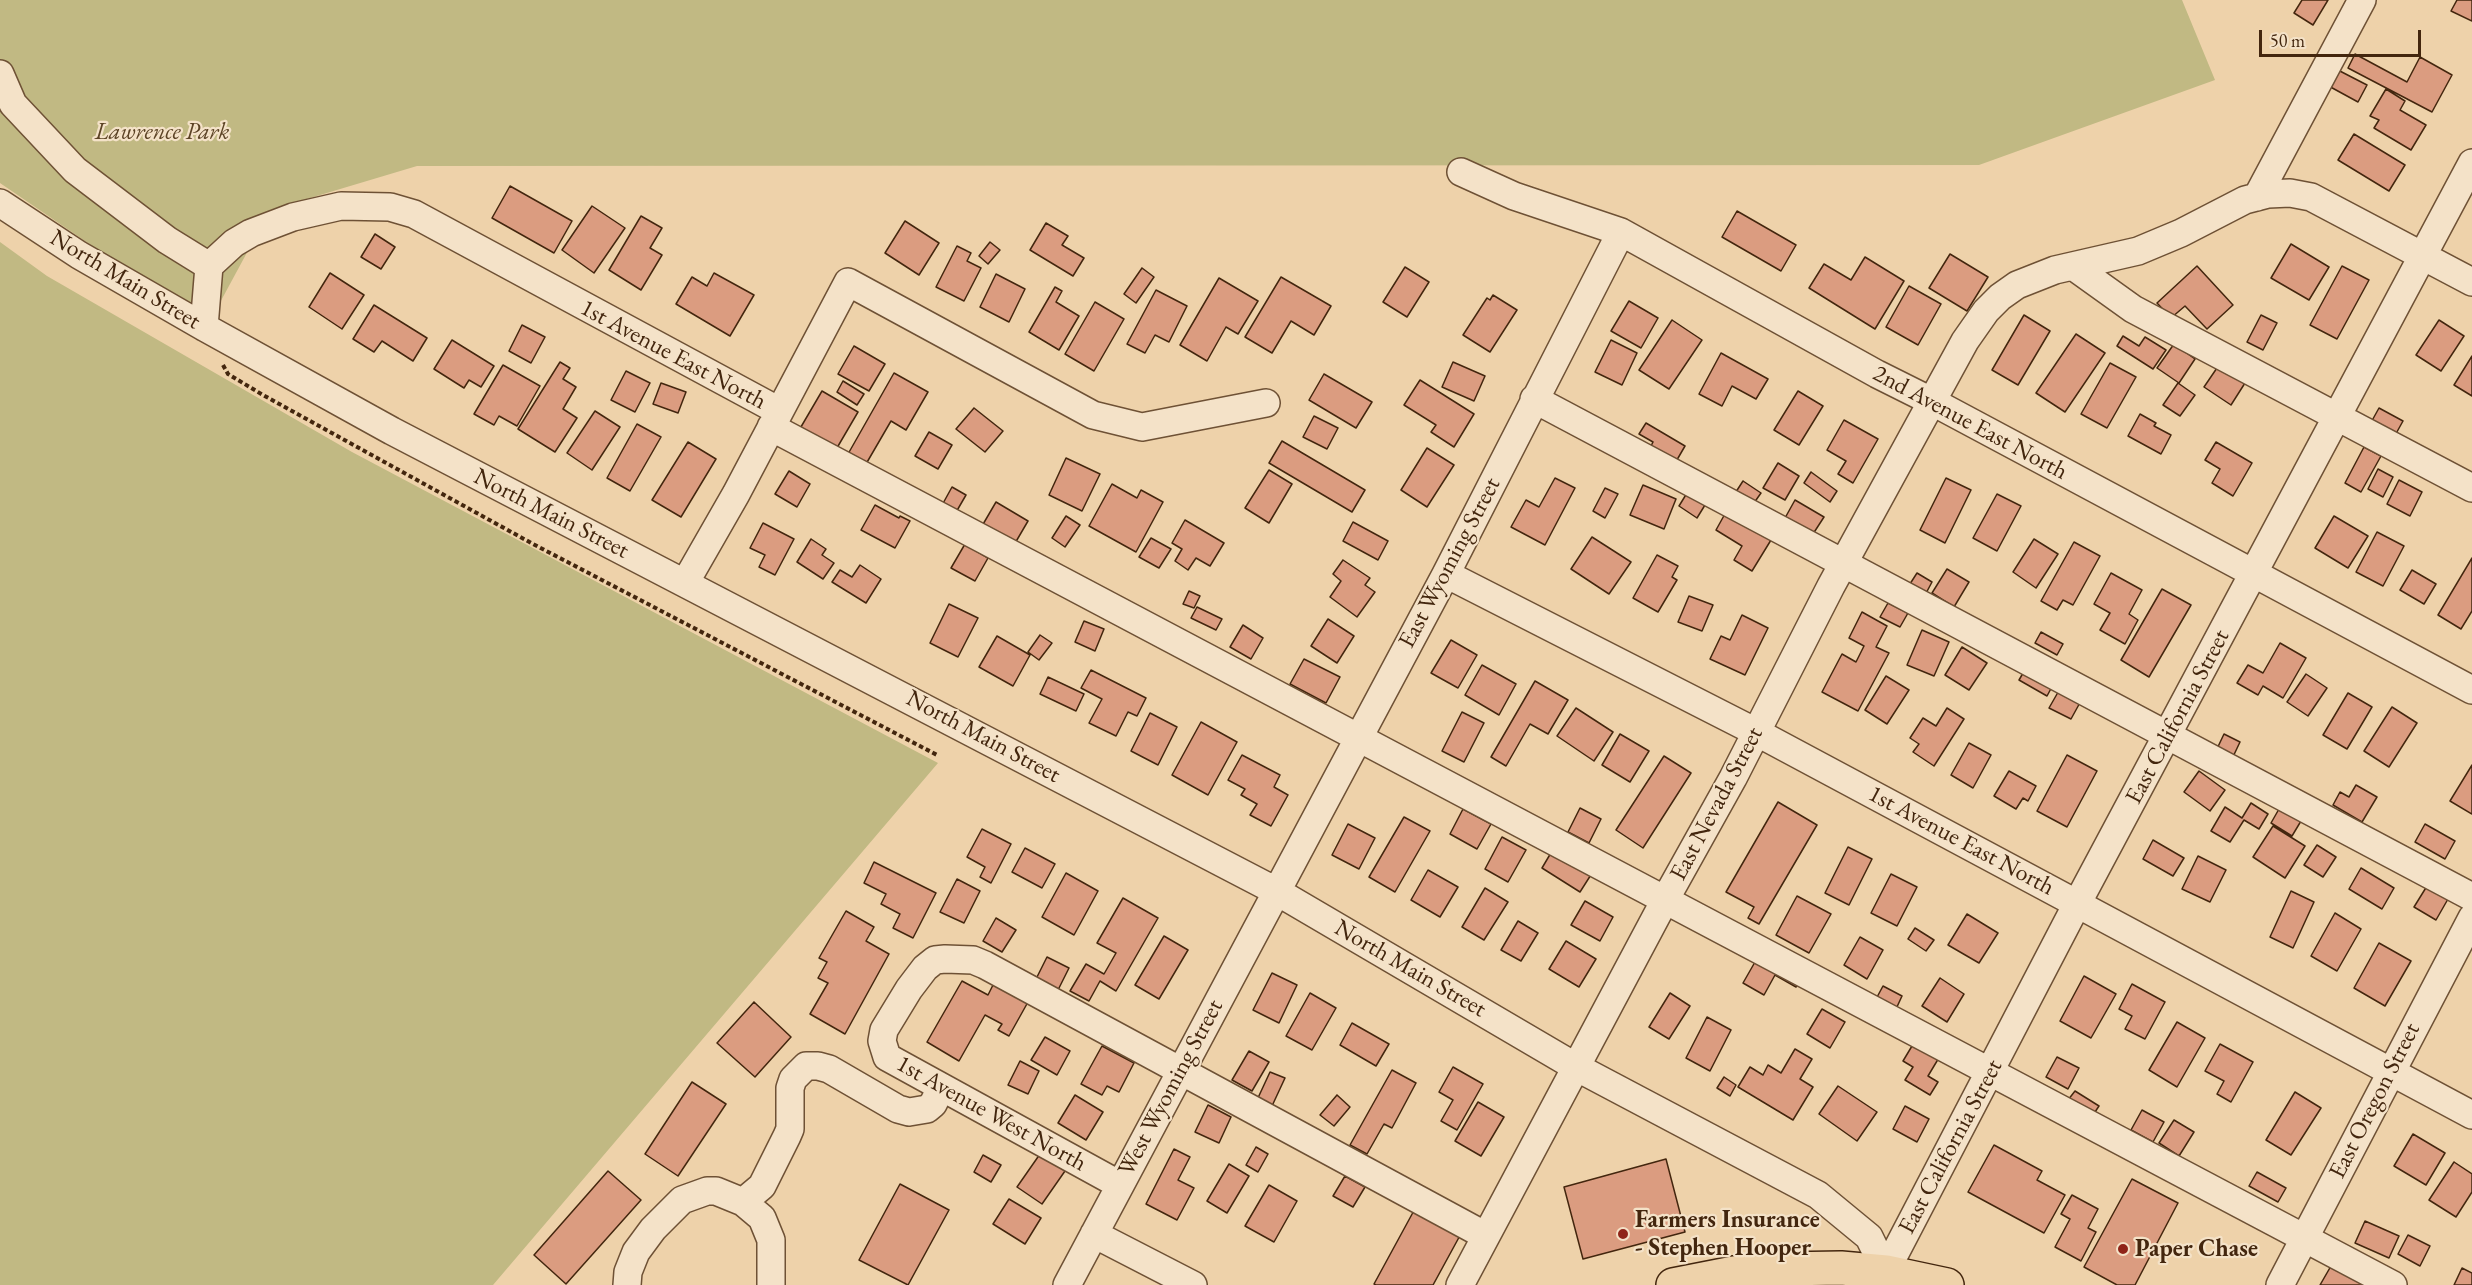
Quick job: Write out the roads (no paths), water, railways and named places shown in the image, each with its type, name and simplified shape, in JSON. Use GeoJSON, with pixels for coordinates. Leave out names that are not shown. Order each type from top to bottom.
{"type":"FeatureCollection","features":[{"type":"Feature","properties":{"kind":"main road"},"geometry":{"type":"LineString","coordinates":[[1673,1285],[1734,1274],[1781,1269],[1841,1268],[1883,1278],[1947,1285]]}},
{"type":"Feature","properties":{"kind":"street"},"geometry":{"type":"LineString","coordinates":[[2257,197],[2362,0]]}},
{"type":"Feature","properties":{"kind":"street"},"geometry":{"type":"LineString","coordinates":[[0,74],[13,104],[75,170],[167,240],[210,266],[204,327]]}},
{"type":"Feature","properties":{"kind":"street","name":"East California Street"},"geometry":{"type":"LineString","coordinates":[[1883,1278],[2078,902],[2255,574],[2336,416],[2472,163]]}},
{"type":"Feature","properties":{"kind":"street","name":"2nd Avenue East North"},"geometry":{"type":"LineString","coordinates":[[1461,172],[1514,196],[1621,232],[1877,374],[2472,690]]}},
{"type":"Feature","properties":{"kind":"street","name":"East Nevada Street"},"geometry":{"type":"LineString","coordinates":[[1460,1285],[1756,732],[1843,564],[1965,341],[2000,297],[2017,285],[2055,270],[2138,251],[2181,233],[2246,200],[2290,193],[2312,196],[2472,282]]}},
{"type":"Feature","properties":{"kind":"street","name":"North Main Street"},"geometry":{"type":"LineString","coordinates":[[0,203],[79,255],[392,431],[1276,891],[1576,1067],[1818,1195],[1869,1237],[1883,1278]]}},
{"type":"Feature","properties":{"kind":"street","name":"1st Avenue East North"},"geometry":{"type":"LineString","coordinates":[[210,266],[234,243],[251,232],[292,217],[341,206],[390,207],[414,214],[775,419],[848,282],[1093,415],[1142,427],[1266,403]]}},
{"type":"Feature","properties":{"kind":"street","name":"East Wyoming Street"},"geometry":{"type":"LineString","coordinates":[[1276,891],[1446,574],[1621,232]]}},
{"type":"Feature","properties":{"kind":"street"},"geometry":{"type":"LineString","coordinates":[[2073,266],[2133,309],[2472,488]]}},
{"type":"Feature","properties":{"kind":"street"},"geometry":{"type":"LineString","coordinates":[[1534,399],[2472,897]]}},
{"type":"Feature","properties":{"kind":"street"},"geometry":{"type":"LineString","coordinates":[[685,583],[775,419],[1358,737],[2393,1285]]}},
{"type":"Feature","properties":{"kind":"street","name":"1st Avenue East North"},"geometry":{"type":"LineString","coordinates":[[1446,574],[1756,732],[2472,1114]]}},
{"type":"Feature","properties":{"kind":"street","name":"West Wyoming Street"},"geometry":{"type":"LineString","coordinates":[[1067,1285],[1276,891]]}},
{"type":"Feature","properties":{"kind":"street","name":"East Oregon Street"},"geometry":{"type":"LineString","coordinates":[[2280,1285],[2472,918]]}},
{"type":"Feature","properties":{"kind":"street","name":"1st Avenue West North"},"geometry":{"type":"LineString","coordinates":[[1120,1185],[887,1057],[882,1041],[889,1020],[925,968],[935,960],[945,959],[973,960],[986,964],[1486,1236]]}},
{"type":"Feature","properties":{"kind":"street"},"geometry":{"type":"LineString","coordinates":[[743,1202],[762,1186],[787,1136],[790,1129],[790,1088],[793,1079],[806,1066],[818,1065],[829,1069],[898,1109],[909,1112],[927,1109],[933,1104],[941,1088]]}},
{"type":"Feature","properties":{"kind":"street"},"geometry":{"type":"LineString","coordinates":[[627,1285],[628,1272],[636,1252],[653,1229],[682,1200],[697,1192],[716,1191],[743,1202],[762,1218],[768,1228],[771,1240],[771,1285]]}},
{"type":"Feature","properties":{"kind":"street"},"geometry":{"type":"LineString","coordinates":[[1094,1234],[1193,1285]]}},
{"type":"Feature","properties":{"kind":"place","name":"Farmers Insurance - Stephen Hooper"},"geometry":{"type":"Point","coordinates":[1623,1234]}},
{"type":"Feature","properties":{"kind":"place","name":"Paper Chase"},"geometry":{"type":"Point","coordinates":[2123,1249]}},
{"type":"Feature","properties":{"kind":"park label","name":"Lawrence Park"},"geometry":{"type":"Point","coordinates":[162,132]}}]}
